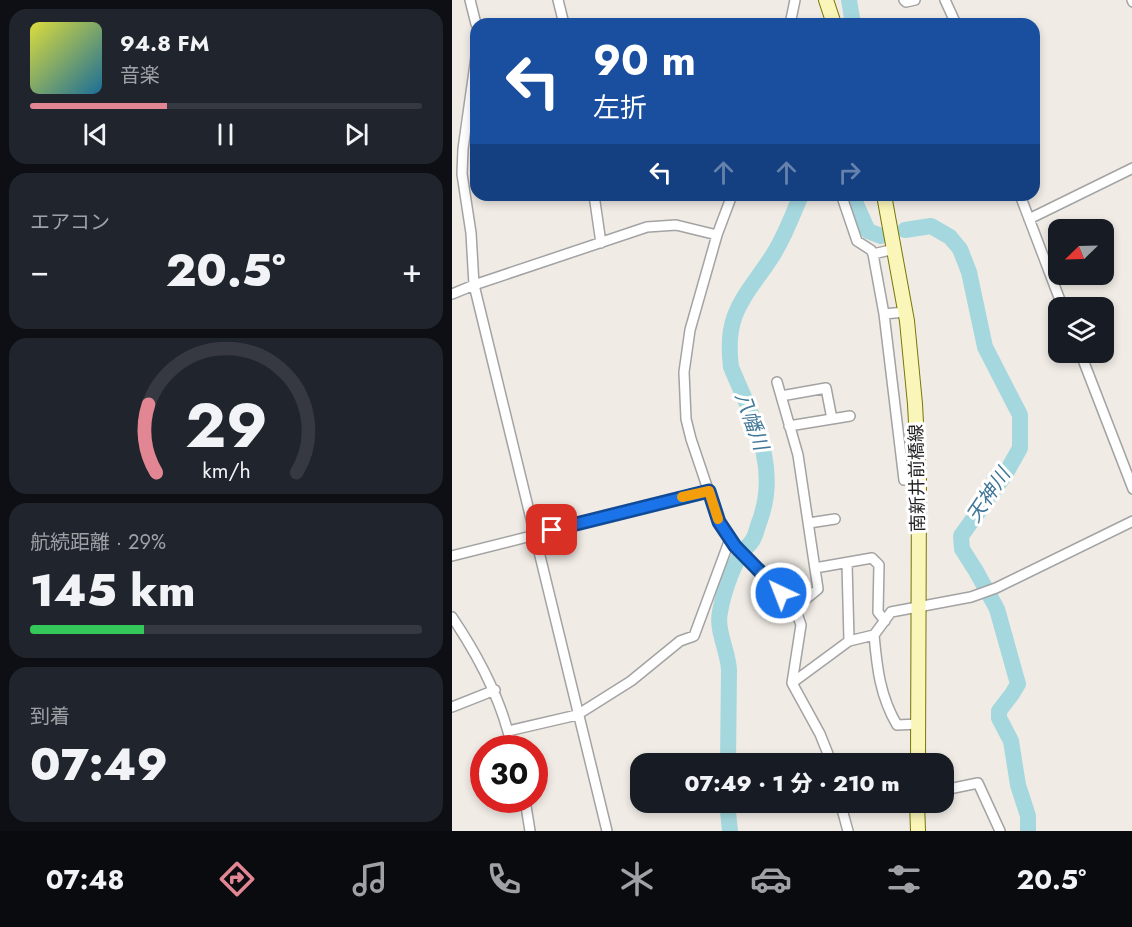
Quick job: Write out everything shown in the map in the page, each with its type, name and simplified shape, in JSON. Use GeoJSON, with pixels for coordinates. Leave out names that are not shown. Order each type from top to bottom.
{"type":"FeatureCollection","features":[{"type":"Feature","properties":{"kind":"main road"},"geometry":{"type":"LineString","coordinates":[[826,0],[832,18]]}},
{"type":"Feature","properties":{"kind":"main road","name":"南新井前橋線"},"geometry":{"type":"LineString","coordinates":[[885,201],[905,312],[916,404],[919,480],[918,753]]}},
{"type":"Feature","properties":{"kind":"main road"},"geometry":{"type":"LineString","coordinates":[[917,813],[918,831]]}},
{"type":"Feature","properties":{"kind":"street"},"geometry":{"type":"LineString","coordinates":[[470,0],[474,18]]}},
{"type":"Feature","properties":{"kind":"street"},"geometry":{"type":"LineString","coordinates":[[558,0],[562,18]]}},
{"type":"Feature","properties":{"kind":"street"},"geometry":{"type":"LineString","coordinates":[[791,18],[795,0]]}},
{"type":"Feature","properties":{"kind":"street"},"geometry":{"type":"LineString","coordinates":[[904,0],[906,2],[915,0]]}},
{"type":"Feature","properties":{"kind":"street"},"geometry":{"type":"LineString","coordinates":[[945,0],[953,18]]}},
{"type":"Feature","properties":{"kind":"street"},"geometry":{"type":"LineString","coordinates":[[470,99],[462,174],[471,233],[474,285],[607,831]]}},
{"type":"Feature","properties":{"kind":"street"},"geometry":{"type":"LineString","coordinates":[[1029,219],[1133,168]]}},
{"type":"Feature","properties":{"kind":"street"},"geometry":{"type":"LineString","coordinates":[[595,201],[601,243]]}},
{"type":"Feature","properties":{"kind":"street"},"geometry":{"type":"LineString","coordinates":[[730,201],[717,235],[692,322],[683,372],[686,419],[719,522],[733,542],[795,608],[801,625],[792,683],[820,734],[828,753]]}},
{"type":"Feature","properties":{"kind":"street"},"geometry":{"type":"LineString","coordinates":[[843,201],[857,241],[871,250],[873,254],[884,314],[904,480],[919,480]]}},
{"type":"Feature","properties":{"kind":"street"},"geometry":{"type":"LineString","coordinates":[[1022,201],[1059,297]]}},
{"type":"Feature","properties":{"kind":"street"},"geometry":{"type":"LineString","coordinates":[[452,294],[647,227],[676,225],[717,235]]}},
{"type":"Feature","properties":{"kind":"street"},"geometry":{"type":"LineString","coordinates":[[873,254],[895,249]]}},
{"type":"Feature","properties":{"kind":"street"},"geometry":{"type":"LineString","coordinates":[[884,314],[905,312]]}},
{"type":"Feature","properties":{"kind":"street"},"geometry":{"type":"LineString","coordinates":[[1084,363],[1133,489]]}},
{"type":"Feature","properties":{"kind":"street"},"geometry":{"type":"LineString","coordinates":[[777,382],[798,455],[818,589],[795,608]]}},
{"type":"Feature","properties":{"kind":"street"},"geometry":{"type":"LineString","coordinates":[[781,396],[826,388],[832,419]]}},
{"type":"Feature","properties":{"kind":"street"},"geometry":{"type":"LineString","coordinates":[[790,426],[850,416]]}},
{"type":"Feature","properties":{"kind":"street"},"geometry":{"type":"LineString","coordinates":[[452,556],[709,491]]}},
{"type":"Feature","properties":{"kind":"street"},"geometry":{"type":"LineString","coordinates":[[809,524],[835,519]]}},
{"type":"Feature","properties":{"kind":"street"},"geometry":{"type":"LineString","coordinates":[[792,683],[849,641],[874,635],[891,612],[971,597],[996,588],[1133,521]]}},
{"type":"Feature","properties":{"kind":"street"},"geometry":{"type":"LineString","coordinates":[[509,731],[577,714],[655,664],[680,640],[694,636],[733,542]]}},
{"type":"Feature","properties":{"kind":"street"},"geometry":{"type":"LineString","coordinates":[[815,568],[872,558],[879,566],[878,612],[885,621]]}},
{"type":"Feature","properties":{"kind":"street"},"geometry":{"type":"LineString","coordinates":[[847,562],[849,641]]}},
{"type":"Feature","properties":{"kind":"street"},"geometry":{"type":"LineString","coordinates":[[452,617],[467,638],[495,690],[510,735]]}},
{"type":"Feature","properties":{"kind":"street"},"geometry":{"type":"LineString","coordinates":[[874,635],[879,680],[892,716],[897,725],[919,724]]}},
{"type":"Feature","properties":{"kind":"street"},"geometry":{"type":"LineString","coordinates":[[452,707],[495,690]]}},
{"type":"Feature","properties":{"kind":"street"},"geometry":{"type":"LineString","coordinates":[[954,788],[978,783],[1000,831]]}},
{"type":"Feature","properties":{"kind":"street"},"geometry":{"type":"LineString","coordinates":[[527,813],[530,831]]}},
{"type":"Feature","properties":{"kind":"street"},"geometry":{"type":"LineString","coordinates":[[843,813],[848,831]]}},
{"type":"Feature","properties":{"kind":"waterway","name":"八幡川"},"geometry":{"type":"LineString","coordinates":[[849,0],[852,18]]}},
{"type":"Feature","properties":{"kind":"waterway","name":"八幡川"},"geometry":{"type":"LineString","coordinates":[[728,753],[729,670],[719,619],[725,590],[734,568],[740,555],[753,539],[760,520],[767,480],[765,460],[755,423],[731,367],[730,333],[738,308],[780,243],[799,201]]}},
{"type":"Feature","properties":{"kind":"waterway","name":"天神川"},"geometry":{"type":"LineString","coordinates":[[855,201],[868,231],[881,236]]}},
{"type":"Feature","properties":{"kind":"waterway","name":"天神川"},"geometry":{"type":"LineString","coordinates":[[905,230],[931,226],[950,237],[960,249],[969,272],[985,347],[1020,415],[1020,448],[1006,473],[961,536],[962,549],[997,609],[1018,684],[999,711],[999,718],[1011,741],[1018,785],[1028,816],[1028,831]]}},
{"type":"Feature","properties":{"kind":"waterway","name":"八幡川"},"geometry":{"type":"LineString","coordinates":[[728,813],[730,831]]}},
{"type":"Feature","properties":{"kind":"slow traffic"},"geometry":{"type":"LineString","coordinates":[[682,497],[709,491],[718,519]]}},
{"type":"Feature","properties":{"kind":"route"},"geometry":{"type":"LineString","coordinates":[[552,530],[709,491],[719,522],[735,546],[781,593]]}}]}
